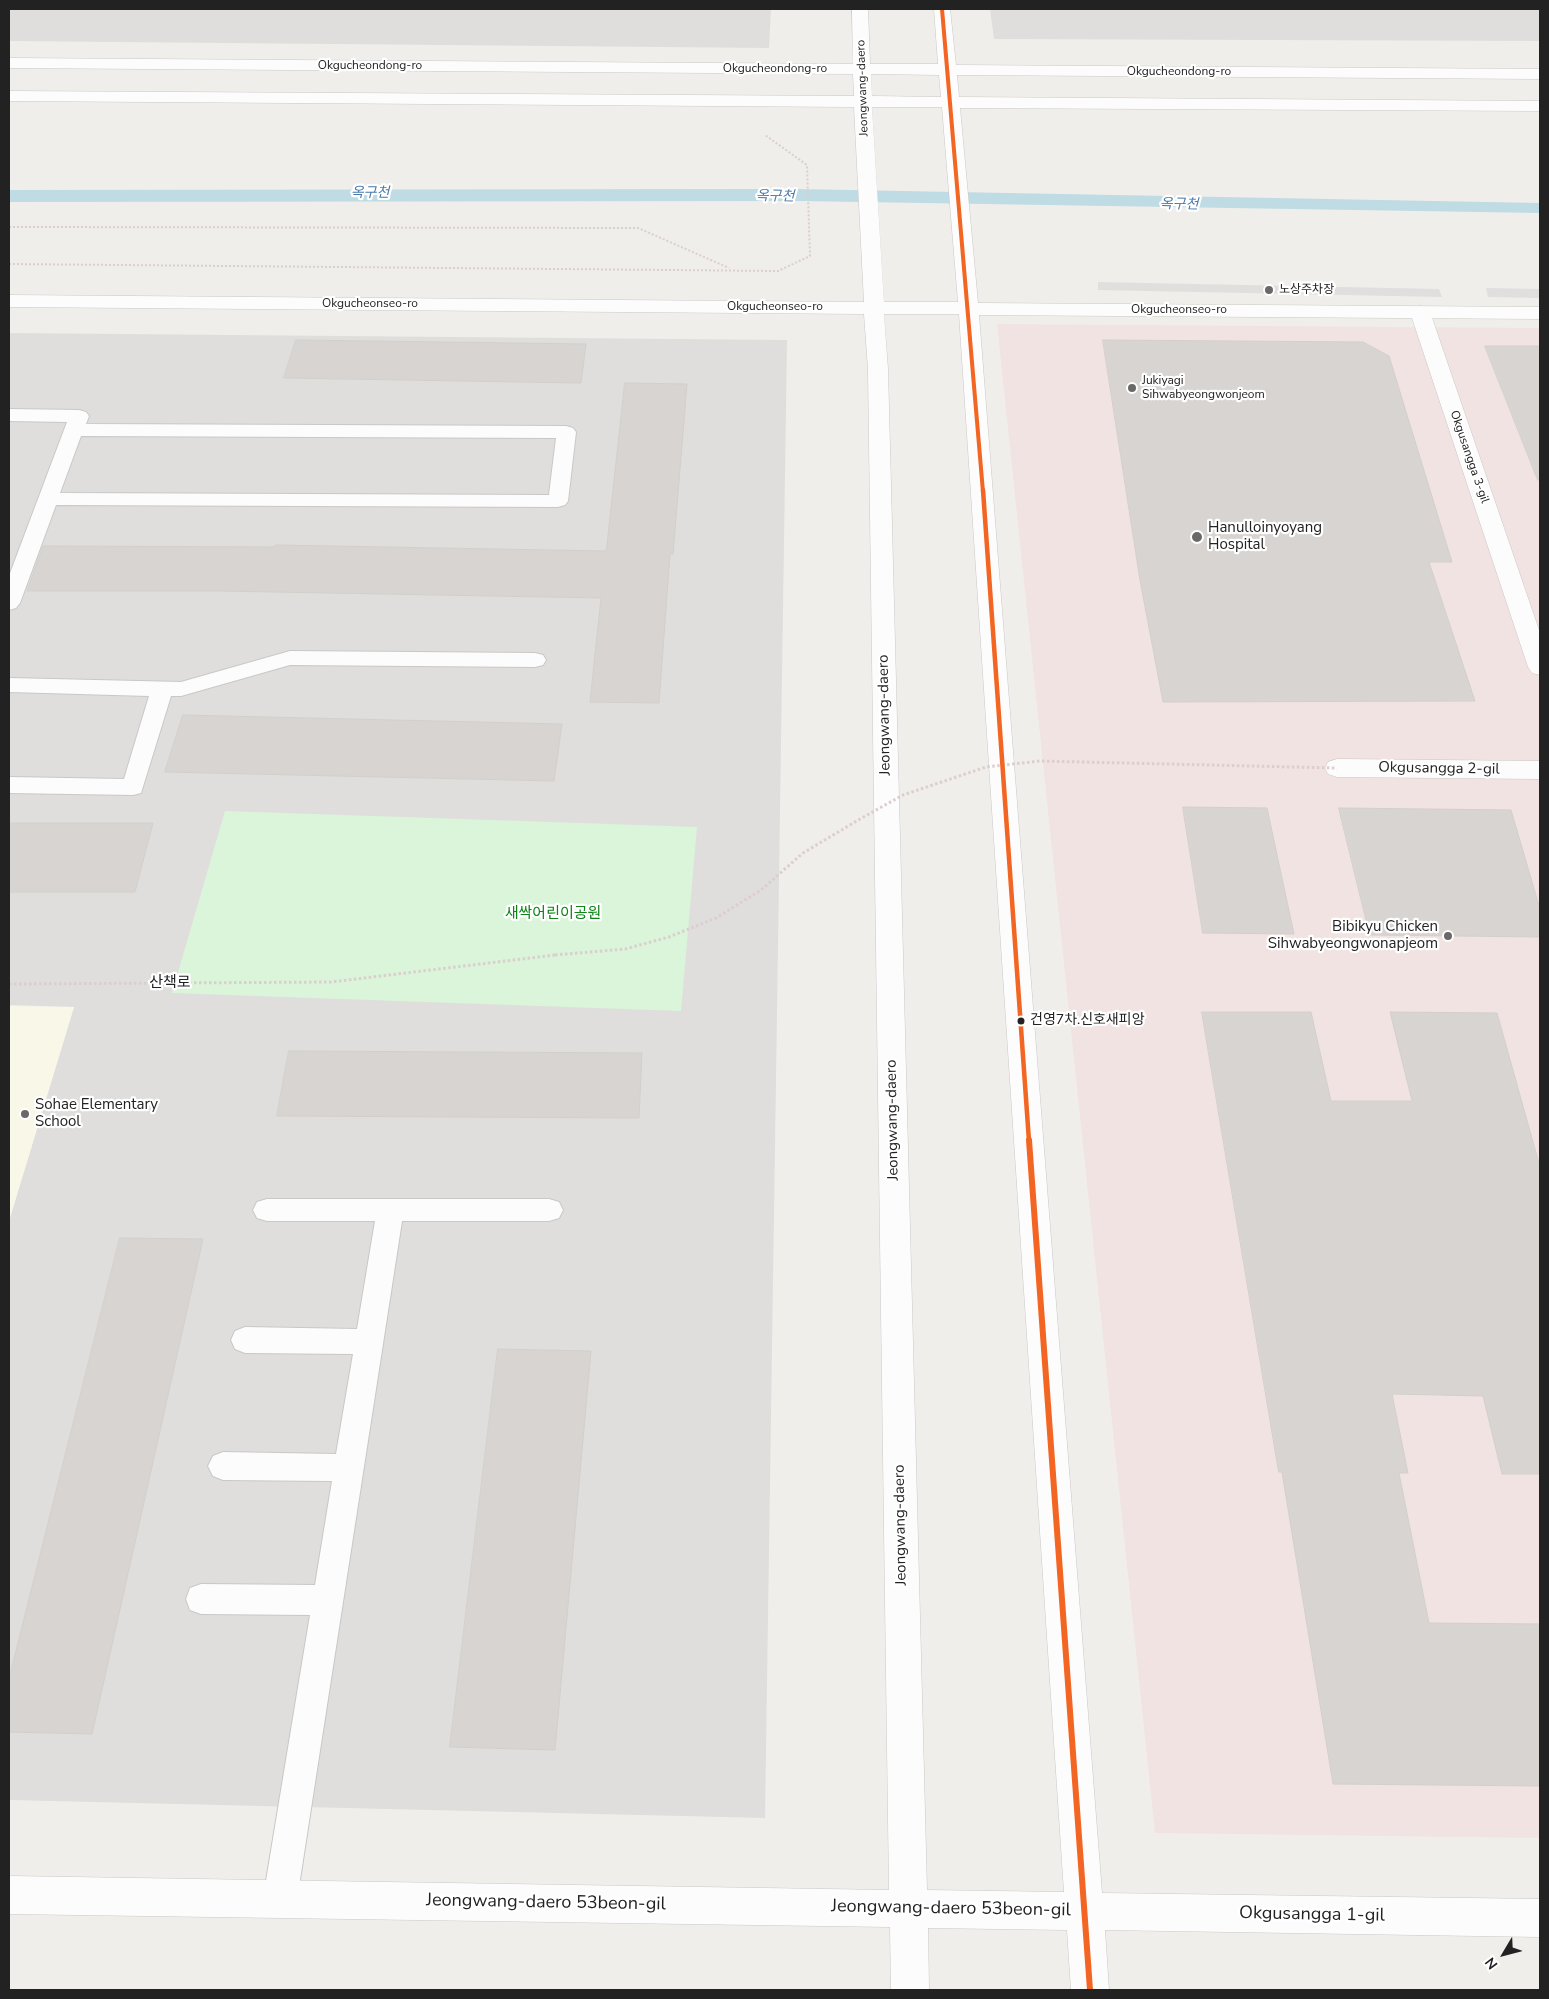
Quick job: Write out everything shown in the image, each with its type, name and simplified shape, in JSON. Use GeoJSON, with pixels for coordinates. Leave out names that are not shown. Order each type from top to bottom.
{"type":"FeatureCollection","features":[{"type":"Feature","properties":{"kind":"street","name":"Jeongwang-daero"},"geometry":{"type":"LineString","coordinates":[[860,9],[865,166],[879,379],[910,1990]]}},
{"type":"Feature","properties":{"kind":"street"},"geometry":{"type":"LineString","coordinates":[[942,9],[968,309],[1090,1990]]}},
{"type":"Feature","properties":{"kind":"street","name":"Okgucheondong-ro"},"geometry":{"type":"LineString","coordinates":[[9,63],[1540,74]]}},
{"type":"Feature","properties":{"kind":"street"},"geometry":{"type":"LineString","coordinates":[[9,96],[1540,106]]}},
{"type":"Feature","properties":{"kind":"street","name":"Okgucheonseo-ro"},"geometry":{"type":"LineString","coordinates":[[9,302],[1540,313]]}},
{"type":"Feature","properties":{"kind":"street","name":"Okgusangga 3-gil"},"geometry":{"type":"LineString","coordinates":[[1420,312],[1529,602],[1540,667]]}},
{"type":"Feature","properties":{"kind":"street","name":"Okgusangga 2-gil"},"geometry":{"type":"LineString","coordinates":[[1337,768],[1540,770]]}},
{"type":"Feature","properties":{"kind":"street","name":"Jeongwang-daero 53beon-gil"},"geometry":{"type":"LineString","coordinates":[[9,1895],[1084,1912]]}},
{"type":"Feature","properties":{"kind":"street","name":"Okgusangga 1-gil"},"geometry":{"type":"LineString","coordinates":[[1084,1912],[1540,1918]]}},
{"type":"Feature","properties":{"kind":"lane"},"geometry":{"type":"LineString","coordinates":[[9,415],[79,416],[10,598]]}},
{"type":"Feature","properties":{"kind":"lane"},"geometry":{"type":"LineString","coordinates":[[48,499],[558,501],[566,432],[74,430]]}},
{"type":"Feature","properties":{"kind":"lane"},"geometry":{"type":"LineString","coordinates":[[9,685],[181,689],[290,658],[535,660]]}},
{"type":"Feature","properties":{"kind":"lane"},"geometry":{"type":"LineString","coordinates":[[9,785],[133,787],[162,689]]}},
{"type":"Feature","properties":{"kind":"lane"},"geometry":{"type":"LineString","coordinates":[[267,1210],[549,1210]]}},
{"type":"Feature","properties":{"kind":"lane"},"geometry":{"type":"LineString","coordinates":[[280,1899],[390,1210]]}},
{"type":"Feature","properties":{"kind":"lane"},"geometry":{"type":"LineString","coordinates":[[245,1340],[368,1342]]}},
{"type":"Feature","properties":{"kind":"lane"},"geometry":{"type":"LineString","coordinates":[[223,1466],[348,1468]]}},
{"type":"Feature","properties":{"kind":"lane"},"geometry":{"type":"LineString","coordinates":[[201,1599],[328,1600]]}},
{"type":"Feature","properties":{"kind":"path"},"geometry":{"type":"LineString","coordinates":[[9,264],[731,269],[778,271],[810,256],[807,165]]}},
{"type":"Feature","properties":{"kind":"path"},"geometry":{"type":"LineString","coordinates":[[9,226],[638,228],[731,269]]}},
{"type":"Feature","properties":{"kind":"path","name":"산책로"},"geometry":{"type":"LineString","coordinates":[[9,984],[330,982],[555,955],[624,949],[669,937],[716,918],[761,890],[804,853],[867,815],[903,795],[986,767],[1040,761],[1337,768]]}},
{"type":"Feature","properties":{"kind":"shaded area"},"geometry":{"type":"Polygon","coordinates":[[[9,9],[771,9],[769,48],[9,41],[9,9]]]}},
{"type":"Feature","properties":{"kind":"shaded area"},"geometry":{"type":"Polygon","coordinates":[[[990,9],[1540,9],[1540,41],[994,39],[990,9]]]}},
{"type":"Feature","properties":{"kind":"shaded area","name":"노상주차장"},"geometry":{"type":"Polygon","coordinates":[[[1098,282],[1439,289],[1442,297],[1098,290],[1098,282]]]}},
{"type":"Feature","properties":{"kind":"shaded area"},"geometry":{"type":"Polygon","coordinates":[[[1486,288],[1540,289],[1540,298],[1488,297],[1486,288]]]}},
{"type":"Feature","properties":{"kind":"shaded area"},"geometry":{"type":"Polygon","coordinates":[[[997,324],[1540,328],[1540,1838],[1155,1833],[997,324]]]}},
{"type":"Feature","properties":{"kind":"shaded area"},"geometry":{"type":"Polygon","coordinates":[[[9,333],[787,340],[765,1818],[9,1800],[9,1221],[74,1007],[9,1005],[9,333]]]}},
{"type":"Feature","properties":{"kind":"shaded area","name":"Sohae Elementary School"},"geometry":{"type":"Polygon","coordinates":[[[9,1006],[74,1007],[9,1221],[9,1006]]]}},
{"type":"Feature","properties":{"kind":"green space","name":"새싹어린이공원"},"geometry":{"type":"Polygon","coordinates":[[[225,811],[697,827],[681,1011],[172,993],[225,811]]]}},
{"type":"Feature","properties":{"kind":"water","name":"옥구천"},"geometry":{"type":"Polygon","coordinates":[[[796,189],[1540,203],[1540,213],[800,201],[9,202],[9,190],[796,189]]]}},
{"type":"Feature","properties":{"kind":"building"},"geometry":{"type":"Polygon","coordinates":[[[296,340],[586,344],[581,383],[284,378],[296,340]]]}},
{"type":"Feature","properties":{"kind":"building"},"geometry":{"type":"Polygon","coordinates":[[[1103,340],[1363,342],[1389,356],[1452,562],[1429,562],[1475,701],[1163,702],[1140,580],[1103,340]]]}},
{"type":"Feature","properties":{"kind":"building"},"geometry":{"type":"Polygon","coordinates":[[[1485,346],[1540,346],[1540,479],[1538,480],[1485,346]]]}},
{"type":"Feature","properties":{"kind":"building"},"geometry":{"type":"Polygon","coordinates":[[[625,383],[687,384],[673,554],[670,554],[659,703],[590,702],[601,598],[219,591],[27,591],[43,546],[275,547],[275,545],[606,551],[625,383]]]}},
{"type":"Feature","properties":{"kind":"building"},"geometry":{"type":"Polygon","coordinates":[[[183,715],[562,724],[554,781],[165,772],[183,715]]]}},
{"type":"Feature","properties":{"kind":"building"},"geometry":{"type":"Polygon","coordinates":[[[1183,807],[1267,808],[1294,934],[1203,933],[1183,807]]]}},
{"type":"Feature","properties":{"kind":"building"},"geometry":{"type":"Polygon","coordinates":[[[1339,808],[1511,810],[1540,909],[1540,937],[1370,935],[1339,808]]]}},
{"type":"Feature","properties":{"kind":"building"},"geometry":{"type":"Polygon","coordinates":[[[9,823],[153,823],[135,892],[9,892],[9,823]]]}},
{"type":"Feature","properties":{"kind":"building"},"geometry":{"type":"Polygon","coordinates":[[[1202,1012],[1311,1012],[1331,1101],[1412,1101],[1390,1012],[1497,1013],[1540,1167],[1540,1474],[1502,1474],[1483,1396],[1392,1394],[1408,1473],[1399,1473],[1429,1623],[1540,1624],[1540,1786],[1333,1784],[1282,1472],[1279,1472],[1202,1012]]]}},
{"type":"Feature","properties":{"kind":"building"},"geometry":{"type":"Polygon","coordinates":[[[289,1051],[642,1053],[639,1118],[277,1116],[289,1051]]]}},
{"type":"Feature","properties":{"kind":"building"},"geometry":{"type":"Polygon","coordinates":[[[120,1238],[203,1239],[92,1734],[9,1732],[9,1679],[120,1238]]]}},
{"type":"Feature","properties":{"kind":"building"},"geometry":{"type":"Polygon","coordinates":[[[498,1349],[591,1351],[555,1750],[450,1747],[498,1349]]]}},
{"type":"Feature","properties":{"kind":"transit line"},"geometry":{"type":"LineString","coordinates":[[942,9],[974,370],[1090,1990]]}},
{"type":"Feature","properties":{"kind":"place","name":"노상주차장"},"geometry":{"type":"Point","coordinates":[1269,290]}},
{"type":"Feature","properties":{"kind":"place","name":"Jukiyagi Sihwabyeongwonjeom"},"geometry":{"type":"Point","coordinates":[1132,388]}},
{"type":"Feature","properties":{"kind":"place","name":"Hanulloinyoyang Hospital"},"geometry":{"type":"Point","coordinates":[1197,537]}},
{"type":"Feature","properties":{"kind":"place","name":"Bibikyu Chicken Sihwabyeongwonapjeom"},"geometry":{"type":"Point","coordinates":[1448,936]}},
{"type":"Feature","properties":{"kind":"place","name":"건영7차.신호새피앙"},"geometry":{"type":"Point","coordinates":[1021,1021]}},
{"type":"Feature","properties":{"kind":"place","name":"Sohae Elementary School"},"geometry":{"type":"Point","coordinates":[25,1114]}}]}
